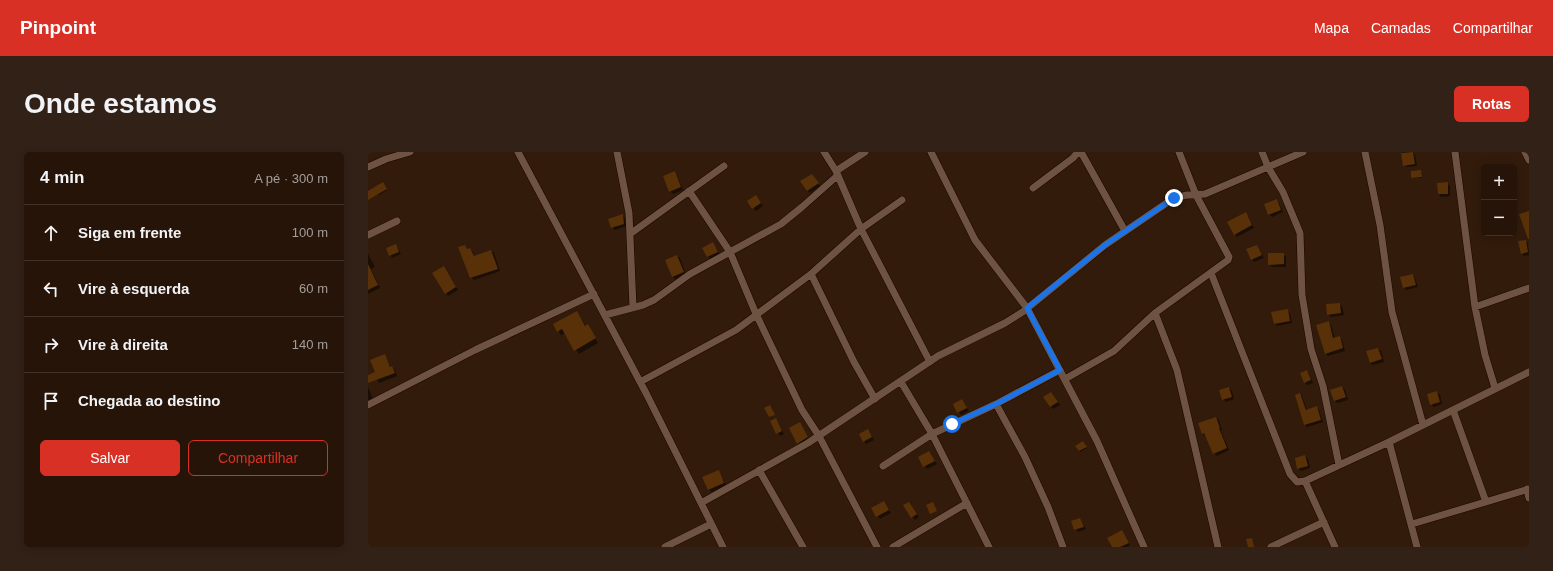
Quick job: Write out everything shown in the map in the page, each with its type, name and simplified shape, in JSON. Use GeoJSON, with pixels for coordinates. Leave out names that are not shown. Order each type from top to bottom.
{"type":"FeatureCollection","features":[{"type":"Feature","properties":{"kind":"street"},"geometry":{"type":"LineString","coordinates":[[368,167],[386,159],[410,152]]}},
{"type":"Feature","properties":{"kind":"street"},"geometry":{"type":"LineString","coordinates":[[518,152],[640,382],[723,547]]}},
{"type":"Feature","properties":{"kind":"street"},"geometry":{"type":"LineString","coordinates":[[617,152],[629,213],[633,307]]}},
{"type":"Feature","properties":{"kind":"street"},"geometry":{"type":"LineString","coordinates":[[824,152],[837,174],[861,229],[930,362]]}},
{"type":"Feature","properties":{"kind":"street"},"geometry":{"type":"LineString","coordinates":[[605,316],[643,305],[654,300],[690,274],[780,224],[802,207],[837,174],[865,152]]}},
{"type":"Feature","properties":{"kind":"street"},"geometry":{"type":"LineString","coordinates":[[931,152],[975,240],[1027,308],[1097,441],[1144,547]]}},
{"type":"Feature","properties":{"kind":"street"},"geometry":{"type":"LineString","coordinates":[[1081,152],[1125,231]]}},
{"type":"Feature","properties":{"kind":"street"},"geometry":{"type":"LineString","coordinates":[[1065,379],[1114,351],[1155,313],[1228,260],[1229,257],[1196,195],[1179,152]]}},
{"type":"Feature","properties":{"kind":"street"},"geometry":{"type":"LineString","coordinates":[[1262,152],[1268,167],[1283,192],[1300,233],[1302,295],[1311,349],[1323,386],[1339,465]]}},
{"type":"Feature","properties":{"kind":"street"},"geometry":{"type":"LineString","coordinates":[[701,503],[819,436],[938,356],[1005,323],[1027,308],[1105,245],[1174,198],[1187,195],[1205,194],[1303,152]]}},
{"type":"Feature","properties":{"kind":"street"},"geometry":{"type":"LineString","coordinates":[[1365,152],[1380,225],[1392,312],[1423,425]]}},
{"type":"Feature","properties":{"kind":"street"},"geometry":{"type":"LineString","coordinates":[[1455,152],[1475,307],[1485,354],[1495,388]]}},
{"type":"Feature","properties":{"kind":"street"},"geometry":{"type":"LineString","coordinates":[[1525,152],[1529,160]]}},
{"type":"Feature","properties":{"kind":"street"},"geometry":{"type":"LineString","coordinates":[[1033,188],[1073,154]]}},
{"type":"Feature","properties":{"kind":"street"},"geometry":{"type":"LineString","coordinates":[[630,234],[724,166]]}},
{"type":"Feature","properties":{"kind":"street"},"geometry":{"type":"LineString","coordinates":[[689,192],[730,252],[756,314],[802,410],[819,436],[877,547]]}},
{"type":"Feature","properties":{"kind":"street"},"geometry":{"type":"LineString","coordinates":[[640,382],[729,334],[811,274],[861,229],[902,200]]}},
{"type":"Feature","properties":{"kind":"street"},"geometry":{"type":"LineString","coordinates":[[368,235],[397,221]]}},
{"type":"Feature","properties":{"kind":"street"},"geometry":{"type":"LineString","coordinates":[[1211,273],[1290,474],[1297,482],[1305,481],[1389,442],[1529,372]]}},
{"type":"Feature","properties":{"kind":"street"},"geometry":{"type":"LineString","coordinates":[[811,274],[854,362],[875,399]]}},
{"type":"Feature","properties":{"kind":"street"},"geometry":{"type":"LineString","coordinates":[[1475,307],[1529,288]]}},
{"type":"Feature","properties":{"kind":"street"},"geometry":{"type":"LineString","coordinates":[[368,405],[475,350],[594,294]]}},
{"type":"Feature","properties":{"kind":"street"},"geometry":{"type":"LineString","coordinates":[[1155,313],[1177,370],[1218,547]]}},
{"type":"Feature","properties":{"kind":"street"},"geometry":{"type":"LineString","coordinates":[[883,466],[932,434],[996,404],[1060,370]]}},
{"type":"Feature","properties":{"kind":"street"},"geometry":{"type":"LineString","coordinates":[[901,382],[932,434],[989,547]]}},
{"type":"Feature","properties":{"kind":"street"},"geometry":{"type":"LineString","coordinates":[[996,404],[1048,507],[1063,547]]}},
{"type":"Feature","properties":{"kind":"street"},"geometry":{"type":"LineString","coordinates":[[1453,410],[1486,502]]}},
{"type":"Feature","properties":{"kind":"street"},"geometry":{"type":"LineString","coordinates":[[1389,442],[1417,547]]}},
{"type":"Feature","properties":{"kind":"street"},"geometry":{"type":"LineString","coordinates":[[759,470],[803,547]]}},
{"type":"Feature","properties":{"kind":"street"},"geometry":{"type":"LineString","coordinates":[[1305,481],[1335,547]]}},
{"type":"Feature","properties":{"kind":"street"},"geometry":{"type":"LineString","coordinates":[[1412,524],[1528,489],[1529,498]]}},
{"type":"Feature","properties":{"kind":"street"},"geometry":{"type":"LineString","coordinates":[[893,547],[967,503]]}},
{"type":"Feature","properties":{"kind":"street"},"geometry":{"type":"LineString","coordinates":[[1271,547],[1324,522]]}},
{"type":"Feature","properties":{"kind":"street"},"geometry":{"type":"LineString","coordinates":[[665,547],[711,524]]}},
{"type":"Feature","properties":{"kind":"building"},"geometry":{"type":"Polygon","coordinates":[[[1413,152],[1415,164],[1403,166],[1401,153],[1413,152]]]}},
{"type":"Feature","properties":{"kind":"building"},"geometry":{"type":"Polygon","coordinates":[[[1421,170],[1422,177],[1411,178],[1411,171],[1421,170]]]}},
{"type":"Feature","properties":{"kind":"building"},"geometry":{"type":"Polygon","coordinates":[[[675,171],[681,187],[669,192],[663,176],[675,171]]]}},
{"type":"Feature","properties":{"kind":"building"},"geometry":{"type":"Polygon","coordinates":[[[812,174],[819,183],[807,191],[800,181],[812,174]]]}},
{"type":"Feature","properties":{"kind":"building"},"geometry":{"type":"Polygon","coordinates":[[[383,182],[387,189],[368,200],[368,191],[383,182]]]}},
{"type":"Feature","properties":{"kind":"building"},"geometry":{"type":"Polygon","coordinates":[[[1448,182],[1448,194],[1438,194],[1437,183],[1448,182]]]}},
{"type":"Feature","properties":{"kind":"building"},"geometry":{"type":"Polygon","coordinates":[[[756,195],[761,203],[752,209],[747,201],[756,195]]]}},
{"type":"Feature","properties":{"kind":"building"},"geometry":{"type":"Polygon","coordinates":[[[1277,199],[1281,210],[1268,215],[1264,204],[1277,199]]]}},
{"type":"Feature","properties":{"kind":"building"},"geometry":{"type":"Polygon","coordinates":[[[1529,211],[1529,239],[1528,239],[1519,214],[1529,211]]]}},
{"type":"Feature","properties":{"kind":"building"},"geometry":{"type":"Polygon","coordinates":[[[1246,212],[1252,225],[1234,235],[1227,222],[1246,212]]]}},
{"type":"Feature","properties":{"kind":"building"},"geometry":{"type":"Polygon","coordinates":[[[623,214],[624,224],[611,228],[608,219],[623,214]]]}},
{"type":"Feature","properties":{"kind":"building"},"geometry":{"type":"Polygon","coordinates":[[[1526,240],[1528,252],[1521,254],[1518,241],[1526,240]]]}},
{"type":"Feature","properties":{"kind":"building"},"geometry":{"type":"Polygon","coordinates":[[[713,242],[718,252],[707,257],[702,248],[713,242]]]}},
{"type":"Feature","properties":{"kind":"building"},"geometry":{"type":"Polygon","coordinates":[[[396,244],[399,252],[389,256],[386,248],[396,244]]]}},
{"type":"Feature","properties":{"kind":"building"},"geometry":{"type":"Polygon","coordinates":[[[465,245],[467,249],[470,248],[474,256],[491,250],[498,269],[470,278],[458,247],[465,245]]]}},
{"type":"Feature","properties":{"kind":"building"},"geometry":{"type":"Polygon","coordinates":[[[1257,245],[1262,255],[1251,260],[1246,249],[1257,245]]]}},
{"type":"Feature","properties":{"kind":"building"},"geometry":{"type":"Polygon","coordinates":[[[1268,253],[1284,253],[1284,264],[1268,265],[1268,253]]]}},
{"type":"Feature","properties":{"kind":"building"},"geometry":{"type":"Polygon","coordinates":[[[677,255],[684,272],[672,277],[665,260],[677,255]]]}},
{"type":"Feature","properties":{"kind":"building"},"geometry":{"type":"Polygon","coordinates":[[[368,264],[378,285],[368,290],[368,264]]]}},
{"type":"Feature","properties":{"kind":"building"},"geometry":{"type":"Polygon","coordinates":[[[444,266],[456,287],[445,294],[432,273],[444,266]]]}},
{"type":"Feature","properties":{"kind":"building"},"geometry":{"type":"Polygon","coordinates":[[[1413,274],[1416,285],[1403,288],[1400,277],[1413,274]]]}},
{"type":"Feature","properties":{"kind":"building"},"geometry":{"type":"Polygon","coordinates":[[[1340,303],[1341,313],[1327,315],[1326,304],[1340,303]]]}},
{"type":"Feature","properties":{"kind":"building"},"geometry":{"type":"Polygon","coordinates":[[[1288,309],[1290,321],[1274,324],[1271,312],[1288,309]]]}},
{"type":"Feature","properties":{"kind":"building"},"geometry":{"type":"Polygon","coordinates":[[[577,311],[585,326],[588,324],[596,338],[574,351],[562,329],[557,332],[553,324],[577,311]]]}},
{"type":"Feature","properties":{"kind":"building"},"geometry":{"type":"Polygon","coordinates":[[[1329,321],[1333,338],[1340,336],[1343,348],[1325,354],[1316,325],[1329,321]]]}},
{"type":"Feature","properties":{"kind":"building"},"geometry":{"type":"Polygon","coordinates":[[[1378,348],[1382,359],[1370,363],[1366,351],[1378,348]]]}},
{"type":"Feature","properties":{"kind":"building"},"geometry":{"type":"Polygon","coordinates":[[[385,354],[390,367],[392,366],[395,373],[368,383],[368,375],[375,372],[370,360],[385,354]]]}},
{"type":"Feature","properties":{"kind":"building"},"geometry":{"type":"Polygon","coordinates":[[[1307,370],[1311,380],[1304,383],[1300,373],[1307,370]]]}},
{"type":"Feature","properties":{"kind":"building"},"geometry":{"type":"Polygon","coordinates":[[[1342,386],[1346,397],[1334,401],[1330,390],[1342,386]]]}},
{"type":"Feature","properties":{"kind":"building"},"geometry":{"type":"Polygon","coordinates":[[[1229,387],[1232,397],[1222,400],[1219,390],[1229,387]]]}},
{"type":"Feature","properties":{"kind":"building"},"geometry":{"type":"Polygon","coordinates":[[[1437,391],[1440,402],[1430,405],[1427,394],[1437,391]]]}},
{"type":"Feature","properties":{"kind":"building"},"geometry":{"type":"Polygon","coordinates":[[[1051,392],[1058,402],[1050,407],[1043,397],[1051,392]]]}},
{"type":"Feature","properties":{"kind":"building"},"geometry":{"type":"Polygon","coordinates":[[[1300,393],[1306,410],[1317,406],[1321,420],[1304,425],[1295,395],[1300,393]]]}},
{"type":"Feature","properties":{"kind":"building"},"geometry":{"type":"Polygon","coordinates":[[[962,399],[967,408],[957,413],[953,404],[962,399]]]}},
{"type":"Feature","properties":{"kind":"building"},"geometry":{"type":"Polygon","coordinates":[[[770,405],[775,415],[769,417],[764,408],[770,405]]]}},
{"type":"Feature","properties":{"kind":"building"},"geometry":{"type":"Polygon","coordinates":[[[1216,417],[1227,448],[1213,454],[1198,423],[1216,417]]]}},
{"type":"Feature","properties":{"kind":"building"},"geometry":{"type":"Polygon","coordinates":[[[776,418],[782,431],[776,434],[770,421],[776,418]]]}},
{"type":"Feature","properties":{"kind":"building"},"geometry":{"type":"Polygon","coordinates":[[[800,422],[808,437],[797,444],[789,428],[800,422]]]}},
{"type":"Feature","properties":{"kind":"building"},"geometry":{"type":"Polygon","coordinates":[[[868,429],[872,437],[863,442],[859,434],[868,429]]]}},
{"type":"Feature","properties":{"kind":"building"},"geometry":{"type":"Polygon","coordinates":[[[1083,441],[1087,447],[1079,451],[1075,446],[1083,441]]]}},
{"type":"Feature","properties":{"kind":"building"},"geometry":{"type":"Polygon","coordinates":[[[929,451],[935,461],[923,467],[918,457],[929,451]]]}},
{"type":"Feature","properties":{"kind":"building"},"geometry":{"type":"Polygon","coordinates":[[[1305,455],[1308,466],[1297,469],[1295,458],[1305,455]]]}},
{"type":"Feature","properties":{"kind":"building"},"geometry":{"type":"Polygon","coordinates":[[[719,470],[724,483],[708,490],[702,477],[719,470]]]}},
{"type":"Feature","properties":{"kind":"building"},"geometry":{"type":"Polygon","coordinates":[[[884,501],[889,510],[876,517],[871,508],[884,501]]]}},
{"type":"Feature","properties":{"kind":"building"},"geometry":{"type":"Polygon","coordinates":[[[909,502],[917,514],[911,518],[903,505],[909,502]]]}},
{"type":"Feature","properties":{"kind":"building"},"geometry":{"type":"Polygon","coordinates":[[[933,502],[937,511],[930,514],[926,505],[933,502]]]}},
{"type":"Feature","properties":{"kind":"building"},"geometry":{"type":"Polygon","coordinates":[[[1080,518],[1084,527],[1074,530],[1071,521],[1080,518]]]}},
{"type":"Feature","properties":{"kind":"building"},"geometry":{"type":"Polygon","coordinates":[[[1122,530],[1129,543],[1120,547],[1112,547],[1107,538],[1122,530]]]}},
{"type":"Feature","properties":{"kind":"building"},"geometry":{"type":"Polygon","coordinates":[[[1252,538],[1254,547],[1248,547],[1246,539],[1252,538]]]}},
{"type":"Feature","properties":{"kind":"route"},"geometry":{"type":"LineString","coordinates":[[952,424],[996,404],[1060,370],[1027,308],[1105,245],[1174,198]]}}]}
